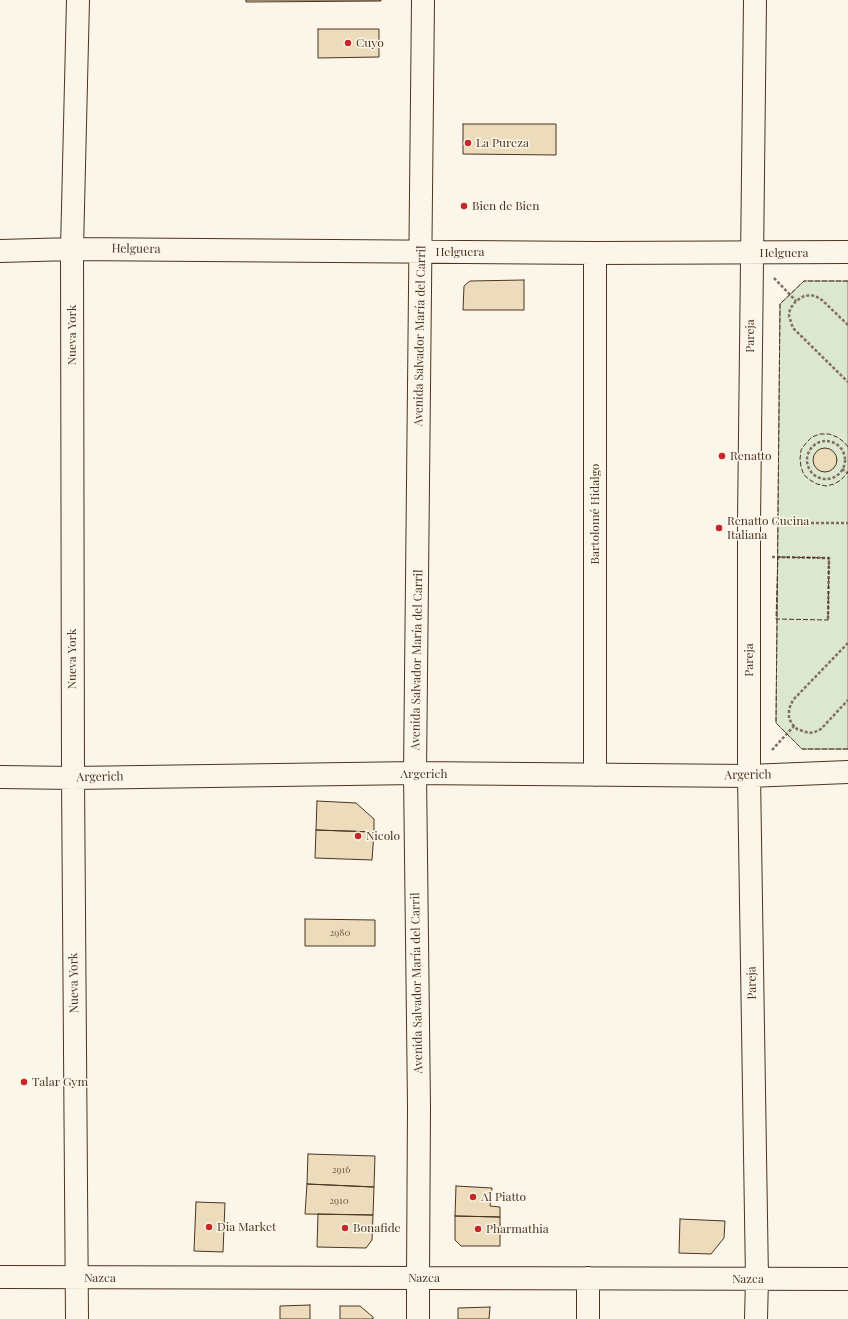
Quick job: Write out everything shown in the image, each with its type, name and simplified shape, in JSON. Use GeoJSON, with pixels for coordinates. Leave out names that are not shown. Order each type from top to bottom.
{"type":"FeatureCollection","features":[{"type":"Feature","properties":{"kind":"street","name":"Nueva York"},"geometry":{"type":"LineString","coordinates":[[77,1319],[72,778],[72,249],[78,0]]}},
{"type":"Feature","properties":{"kind":"street","name":"Avenida Salvador María del Carril"},"geometry":{"type":"LineString","coordinates":[[418,1319],[419,1106],[415,773],[423,0]]}},
{"type":"Feature","properties":{"kind":"street","name":"Pareja"},"geometry":{"type":"LineString","coordinates":[[755,0],[751,253],[749,776],[757,1279],[756,1319]]}},
{"type":"Feature","properties":{"kind":"street","name":"Helguera"},"geometry":{"type":"LineString","coordinates":[[0,251],[72,249],[594,253],[848,252]]}},
{"type":"Feature","properties":{"kind":"street","name":"Bartolomé Hidalgo"},"geometry":{"type":"LineString","coordinates":[[594,253],[595,776]]}},
{"type":"Feature","properties":{"kind":"street","name":"Argerich"},"geometry":{"type":"LineString","coordinates":[[0,777],[72,778],[415,773],[595,776],[749,776],[848,772]]}},
{"type":"Feature","properties":{"kind":"street","name":"Nazca"},"geometry":{"type":"LineString","coordinates":[[0,1277],[848,1279]]}},
{"type":"Feature","properties":{"kind":"street"},"geometry":{"type":"LineString","coordinates":[[588,1278],[588,1319]]}},
{"type":"Feature","properties":{"kind":"path"},"geometry":{"type":"LineString","coordinates":[[848,325],[822,300],[811,295],[804,296],[796,301],[790,309],[789,316],[793,328],[848,382]]}},
{"type":"Feature","properties":{"kind":"path"},"geometry":{"type":"LineString","coordinates":[[828,441],[839,446],[844,457],[842,469],[838,474],[827,479],[815,475],[808,466],[807,460],[811,448],[816,444],[828,441]]}},
{"type":"Feature","properties":{"kind":"path"},"geometry":{"type":"LineString","coordinates":[[842,469],[848,473]]}},
{"type":"Feature","properties":{"kind":"path"},"geometry":{"type":"LineString","coordinates":[[749,522],[848,523]]}},
{"type":"Feature","properties":{"kind":"path"},"geometry":{"type":"LineString","coordinates":[[749,557],[829,558],[828,620]]}},
{"type":"Feature","properties":{"kind":"path"},"geometry":{"type":"LineString","coordinates":[[848,643],[793,700],[789,709],[789,718],[797,729],[809,733],[815,732],[821,729],[848,700]]}},
{"type":"Feature","properties":{"kind":"green space"},"geometry":{"type":"Polygon","coordinates":[[[804,281],[848,281],[848,749],[802,749],[776,723],[780,304],[804,281]]]}},
{"type":"Feature","properties":{"kind":"building"},"geometry":{"type":"Polygon","coordinates":[[[246,0],[381,0],[381,1],[246,2],[246,0]]]}},
{"type":"Feature","properties":{"kind":"building","name":"Cuyo"},"geometry":{"type":"Polygon","coordinates":[[[318,29],[379,29],[379,57],[318,58],[318,29]]]}},
{"type":"Feature","properties":{"kind":"building"},"geometry":{"type":"Polygon","coordinates":[[[463,124],[556,124],[556,155],[463,154],[463,124]]]}},
{"type":"Feature","properties":{"kind":"building"},"geometry":{"type":"Polygon","coordinates":[[[524,280],[524,310],[463,310],[464,286],[470,281],[524,280]]]}},
{"type":"Feature","properties":{"kind":"building"},"geometry":{"type":"Polygon","coordinates":[[[825,448],[834,451],[837,460],[834,469],[825,472],[816,469],[813,460],[816,451],[825,448]]]}},
{"type":"Feature","properties":{"kind":"building"},"geometry":{"type":"Polygon","coordinates":[[[317,801],[356,803],[374,819],[374,832],[316,830],[317,801]]]}},
{"type":"Feature","properties":{"kind":"building"},"geometry":{"type":"Polygon","coordinates":[[[316,830],[374,832],[372,860],[315,858],[316,830]]]}},
{"type":"Feature","properties":{"kind":"building"},"geometry":{"type":"Polygon","coordinates":[[[305,919],[375,920],[375,946],[305,946],[305,919]]]}},
{"type":"Feature","properties":{"kind":"building"},"geometry":{"type":"Polygon","coordinates":[[[308,1154],[375,1156],[374,1187],[307,1184],[308,1154]]]}},
{"type":"Feature","properties":{"kind":"building"},"geometry":{"type":"Polygon","coordinates":[[[307,1184],[374,1187],[373,1215],[305,1214],[307,1184]]]}},
{"type":"Feature","properties":{"kind":"building","name":"Al Piatto"},"geometry":{"type":"Polygon","coordinates":[[[456,1186],[492,1188],[490,1206],[500,1207],[500,1217],[455,1216],[456,1186]]]}},
{"type":"Feature","properties":{"kind":"building","name":"Dia Market"},"geometry":{"type":"Polygon","coordinates":[[[196,1202],[225,1203],[223,1252],[194,1251],[196,1202]]]}},
{"type":"Feature","properties":{"kind":"building","name":"Bonafide"},"geometry":{"type":"Polygon","coordinates":[[[318,1214],[373,1215],[372,1240],[366,1248],[317,1247],[318,1214]]]}},
{"type":"Feature","properties":{"kind":"building","name":"Pharmathia"},"geometry":{"type":"Polygon","coordinates":[[[455,1216],[500,1217],[500,1246],[461,1246],[455,1240],[455,1216]]]}},
{"type":"Feature","properties":{"kind":"building"},"geometry":{"type":"Polygon","coordinates":[[[680,1219],[725,1221],[724,1238],[711,1254],[679,1253],[680,1219]]]}},
{"type":"Feature","properties":{"kind":"building"},"geometry":{"type":"Polygon","coordinates":[[[310,1305],[310,1319],[280,1319],[280,1306],[310,1305]]]}},
{"type":"Feature","properties":{"kind":"building"},"geometry":{"type":"Polygon","coordinates":[[[340,1306],[360,1306],[373,1317],[373,1319],[340,1319],[340,1306]]]}},
{"type":"Feature","properties":{"kind":"building"},"geometry":{"type":"Polygon","coordinates":[[[490,1307],[489,1319],[458,1319],[458,1308],[490,1307]]]}},
{"type":"Feature","properties":{"kind":"fence"},"geometry":{"type":"LineString","coordinates":[[848,281],[804,281],[780,304],[776,723],[802,749],[848,749]]}},
{"type":"Feature","properties":{"kind":"fence"},"geometry":{"type":"LineString","coordinates":[[848,447],[837,437],[829,434],[820,434],[812,437],[806,443],[801,450],[800,459],[804,475],[817,484],[826,486],[834,484],[841,480],[848,472]]}},
{"type":"Feature","properties":{"kind":"fence"},"geometry":{"type":"LineString","coordinates":[[778,557],[829,558],[828,620],[776,619],[778,557]]}},
{"type":"Feature","properties":{"kind":"place","name":"Cuyo"},"geometry":{"type":"Point","coordinates":[348,43]}},
{"type":"Feature","properties":{"kind":"place","name":"La Pureza"},"geometry":{"type":"Point","coordinates":[468,143]}},
{"type":"Feature","properties":{"kind":"place","name":"Bien de Bien"},"geometry":{"type":"Point","coordinates":[464,206]}},
{"type":"Feature","properties":{"kind":"place","name":"Renatto"},"geometry":{"type":"Point","coordinates":[722,456]}},
{"type":"Feature","properties":{"kind":"place","name":"Renatto Cucina Italiana"},"geometry":{"type":"Point","coordinates":[719,528]}},
{"type":"Feature","properties":{"kind":"place","name":"Nicolo"},"geometry":{"type":"Point","coordinates":[358,836]}},
{"type":"Feature","properties":{"kind":"place","name":"Talar Gym"},"geometry":{"type":"Point","coordinates":[24,1082]}},
{"type":"Feature","properties":{"kind":"place","name":"Al Piatto"},"geometry":{"type":"Point","coordinates":[473,1197]}},
{"type":"Feature","properties":{"kind":"place","name":"Dia Market"},"geometry":{"type":"Point","coordinates":[209,1227]}},
{"type":"Feature","properties":{"kind":"place","name":"Bonafide"},"geometry":{"type":"Point","coordinates":[345,1228]}},
{"type":"Feature","properties":{"kind":"place","name":"Pharmathia"},"geometry":{"type":"Point","coordinates":[478,1229]}}]}
